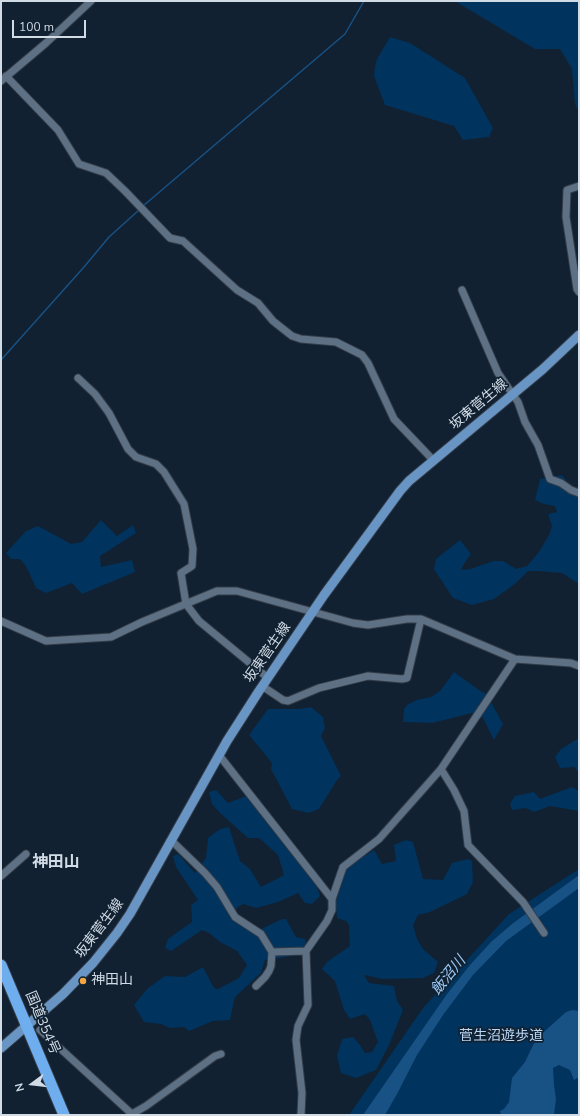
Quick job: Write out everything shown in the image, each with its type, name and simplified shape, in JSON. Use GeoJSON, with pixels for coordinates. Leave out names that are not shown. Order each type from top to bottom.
{"type":"FeatureCollection","features":[{"type":"Feature","properties":{"kind":"highway","name":"国道354号"},"geometry":{"type":"LineString","coordinates":[[1,965],[64,1115]]}},
{"type":"Feature","properties":{"kind":"main road","name":"坂東菅生線"},"geometry":{"type":"LineString","coordinates":[[1,1048],[68,989],[106,948],[130,914],[227,740],[329,588],[400,491],[409,481],[578,339]]}},
{"type":"Feature","properties":{"kind":"street"},"geometry":{"type":"LineString","coordinates":[[91,1],[46,43],[4,78],[58,130],[79,164],[106,173],[170,238],[183,241],[237,290],[258,303],[273,321],[292,336],[302,339],[336,342],[362,355],[368,363],[394,418],[434,461]]}},
{"type":"Feature","properties":{"kind":"street"},"geometry":{"type":"LineString","coordinates":[[579,186],[567,190],[566,217],[577,289],[579,292]]}},
{"type":"Feature","properties":{"kind":"street"},"geometry":{"type":"LineString","coordinates":[[462,290],[498,373],[518,402],[525,422],[538,445],[550,479],[579,493]]}},
{"type":"Feature","properties":{"kind":"street"},"geometry":{"type":"LineString","coordinates":[[78,378],[95,394],[104,406],[128,449],[136,457],[156,464],[164,472],[184,504],[193,549],[192,566],[181,573],[186,604],[199,621],[283,700],[288,701],[319,688],[368,676],[402,679],[406,678],[421,619]]}},
{"type":"Feature","properties":{"kind":"street"},"geometry":{"type":"LineString","coordinates":[[1,621],[46,641],[111,637],[142,622],[217,591],[237,591],[353,623],[368,625],[407,619],[421,619],[515,659],[572,663],[579,666]]}},
{"type":"Feature","properties":{"kind":"street"},"geometry":{"type":"LineString","coordinates":[[301,1115],[302,1093],[296,1040],[298,1026],[308,1005],[306,951],[327,921],[332,910],[332,899],[343,867],[379,839],[442,769],[515,659]]}},
{"type":"Feature","properties":{"kind":"street"},"geometry":{"type":"LineString","coordinates":[[219,755],[332,899]]}},
{"type":"Feature","properties":{"kind":"street"},"geometry":{"type":"LineString","coordinates":[[442,769],[464,811],[468,845],[523,902],[544,932]]}},
{"type":"Feature","properties":{"kind":"street"},"geometry":{"type":"LineString","coordinates":[[170,841],[174,843],[205,873],[217,887],[235,917],[261,934],[272,952],[269,971],[256,986]]}},
{"type":"Feature","properties":{"kind":"street"},"geometry":{"type":"LineString","coordinates":[[1,876],[26,854]]}},
{"type":"Feature","properties":{"kind":"street"},"geometry":{"type":"LineString","coordinates":[[272,952],[306,951]]}},
{"type":"Feature","properties":{"kind":"street"},"geometry":{"type":"LineString","coordinates":[[40,1030],[129,1113],[146,1106],[215,1056],[221,1054]]}},
{"type":"Feature","properties":{"kind":"green space"},"geometry":{"type":"Polygon","coordinates":[[[453,1],[579,1],[579,112],[575,104],[572,69],[560,49],[535,49],[453,1]]]}},
{"type":"Feature","properties":{"kind":"green space"},"geometry":{"type":"Polygon","coordinates":[[[390,37],[410,43],[465,78],[493,128],[489,137],[463,140],[454,126],[385,105],[374,76],[377,59],[390,37]]]}},
{"type":"Feature","properties":{"kind":"green space"},"geometry":{"type":"Polygon","coordinates":[[[562,475],[579,498],[579,584],[562,573],[528,571],[516,583],[494,599],[472,605],[453,598],[434,569],[436,559],[460,540],[471,554],[461,570],[470,569],[494,561],[503,561],[516,569],[527,566],[539,552],[549,535],[552,526],[548,514],[557,512],[555,506],[544,504],[535,500],[540,479],[562,475]]]}},
{"type":"Feature","properties":{"kind":"green space"},"geometry":{"type":"Polygon","coordinates":[[[101,520],[117,536],[133,525],[136,533],[100,556],[101,567],[132,560],[135,572],[82,594],[72,583],[46,593],[36,588],[26,566],[20,559],[11,559],[6,553],[26,531],[38,526],[71,544],[82,542],[101,520]]]}},
{"type":"Feature","properties":{"kind":"green space"},"geometry":{"type":"Polygon","coordinates":[[[454,672],[482,692],[486,693],[503,724],[494,740],[483,718],[472,713],[432,723],[403,722],[404,709],[407,705],[417,700],[431,697],[440,691],[454,672]]]}},
{"type":"Feature","properties":{"kind":"green space"},"geometry":{"type":"Polygon","coordinates":[[[311,707],[323,717],[325,728],[321,736],[341,776],[319,809],[309,813],[292,809],[271,769],[272,763],[249,735],[268,709],[299,709],[311,707]]]}},
{"type":"Feature","properties":{"kind":"green space"},"geometry":{"type":"Polygon","coordinates":[[[579,738],[579,773],[574,767],[560,768],[555,757],[561,749],[579,738]]]}},
{"type":"Feature","properties":{"kind":"green space"},"geometry":{"type":"Polygon","coordinates":[[[572,787],[579,791],[579,811],[550,806],[534,812],[526,808],[512,810],[510,804],[515,796],[534,792],[540,799],[572,787]]]}},
{"type":"Feature","properties":{"kind":"green space"},"geometry":{"type":"Polygon","coordinates":[[[216,790],[228,803],[246,796],[317,887],[320,896],[312,904],[305,903],[298,893],[278,902],[256,908],[243,904],[238,907],[229,917],[253,933],[282,919],[286,919],[296,937],[305,939],[306,943],[299,955],[265,960],[261,973],[235,997],[230,1020],[213,1021],[189,1031],[184,1027],[170,1028],[161,1024],[144,1022],[134,1005],[148,988],[165,976],[185,977],[203,967],[214,988],[218,989],[239,978],[247,965],[237,951],[202,930],[171,951],[165,948],[168,939],[192,922],[191,905],[198,900],[176,867],[173,856],[178,854],[195,873],[206,858],[208,838],[220,829],[229,827],[240,861],[250,869],[261,887],[284,875],[278,855],[259,838],[248,838],[212,804],[209,792],[216,790]]]}},
{"type":"Feature","properties":{"kind":"green space"},"geometry":{"type":"Polygon","coordinates":[[[406,840],[413,842],[423,879],[443,880],[452,863],[468,859],[472,861],[473,882],[467,894],[430,912],[418,915],[413,925],[417,939],[423,949],[438,962],[434,973],[423,978],[383,979],[364,975],[369,983],[394,986],[397,1001],[403,1010],[389,1045],[376,1070],[356,1078],[341,1073],[337,1056],[342,1039],[353,1037],[365,1053],[372,1052],[378,1042],[370,1020],[365,1014],[350,1019],[344,1010],[335,981],[322,969],[327,962],[350,946],[349,925],[346,921],[337,918],[336,902],[347,867],[374,850],[382,864],[396,861],[394,845],[406,840]]]}},
{"type":"Feature","properties":{"kind":"green space","name":"菅生沼遊歩道"},"geometry":{"type":"Polygon","coordinates":[[[579,869],[579,1115],[349,1115],[423,1008],[509,914],[579,869]]]}},
{"type":"Feature","properties":{"kind":"shaded area"},"geometry":{"type":"Polygon","coordinates":[[[579,875],[579,888],[506,941],[473,975],[443,1015],[417,1055],[385,1115],[363,1115],[447,994],[470,965],[491,942],[512,924],[579,875]]]}},
{"type":"Feature","properties":{"kind":"shaded area"},"geometry":{"type":"Polygon","coordinates":[[[572,1010],[579,1011],[579,1077],[574,1080],[570,1070],[559,1065],[553,1068],[556,1099],[554,1115],[501,1115],[500,1111],[504,1109],[509,1102],[512,1078],[525,1062],[536,1039],[566,1012],[572,1010]]]}},
{"type":"Feature","properties":{"kind":"waterway"},"geometry":{"type":"LineString","coordinates":[[143,206],[345,34],[364,1]]}},
{"type":"Feature","properties":{"kind":"waterway"},"geometry":{"type":"LineString","coordinates":[[1,360],[109,237],[139,210]]}},
{"type":"Feature","properties":{"kind":"place","name":"神田山"},"geometry":{"type":"Point","coordinates":[83,981]}},
{"type":"Feature","properties":{"kind":"district","name":"神田山"},"geometry":{"type":"Point","coordinates":[56,863]}},
{"type":"Feature","properties":{"kind":"water label","name":"飯沼川"},"geometry":{"type":"Point","coordinates":[449,976]}}]}
